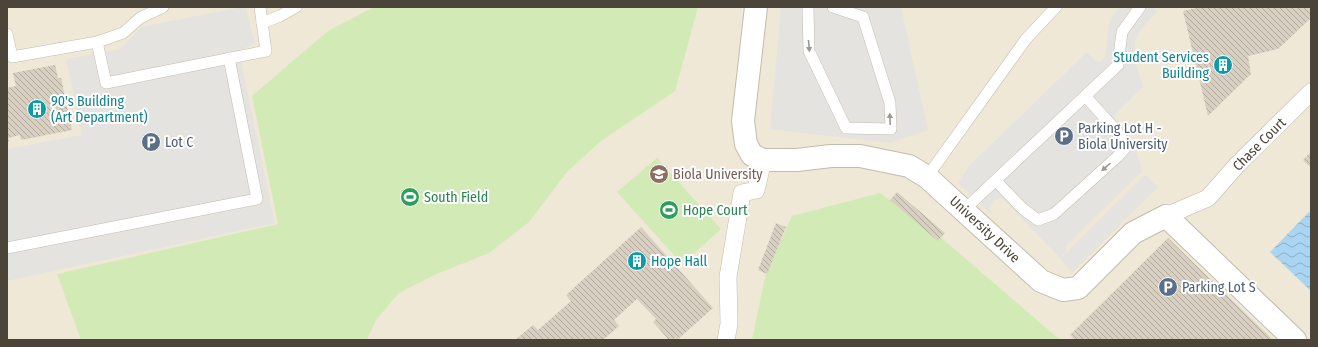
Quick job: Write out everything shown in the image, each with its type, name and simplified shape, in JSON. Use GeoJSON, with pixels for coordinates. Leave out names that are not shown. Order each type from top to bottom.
{"type":"FeatureCollection","features":[{"type":"Feature","properties":{"kind":"street"},"geometry":{"type":"LineString","coordinates":[[726,340],[729,324],[728,277],[742,193],[756,190],[763,160],[752,155],[746,144],[743,121],[756,7]]}},
{"type":"Feature","properties":{"kind":"street","name":"Chase Court"},"geometry":{"type":"LineString","coordinates":[[1166,216],[1208,198],[1236,166],[1311,92]]}},
{"type":"Feature","properties":{"kind":"street","name":"University Drive"},"geometry":{"type":"LineString","coordinates":[[763,160],[797,160],[832,156],[860,156],[909,166],[927,177],[1041,281],[1063,290],[1078,288],[1133,234],[1166,216]]}},
{"type":"Feature","properties":{"kind":"street"},"geometry":{"type":"LineString","coordinates":[[1166,216],[1295,340]]}},
{"type":"Feature","properties":{"kind":"lane"},"geometry":{"type":"LineString","coordinates":[[7,34],[12,57],[97,42],[123,33],[140,18],[163,7]]}},
{"type":"Feature","properties":{"kind":"lane"},"geometry":{"type":"LineString","coordinates":[[97,42],[106,82],[266,51],[260,7]]}},
{"type":"Feature","properties":{"kind":"lane"},"geometry":{"type":"LineString","coordinates":[[262,23],[280,16],[296,7]]}},
{"type":"Feature","properties":{"kind":"lane"},"geometry":{"type":"LineString","coordinates":[[808,7],[809,51],[846,128],[891,129],[890,103],[864,17],[834,7]]}},
{"type":"Feature","properties":{"kind":"lane"},"geometry":{"type":"LineString","coordinates":[[927,177],[1026,39],[1056,7]]}},
{"type":"Feature","properties":{"kind":"lane"},"geometry":{"type":"LineString","coordinates":[[964,210],[1118,65],[1122,32],[1140,7]]}},
{"type":"Feature","properties":{"kind":"lane"},"geometry":{"type":"LineString","coordinates":[[7,248],[257,200],[229,58]]}},
{"type":"Feature","properties":{"kind":"lane"},"geometry":{"type":"LineString","coordinates":[[996,181],[1023,210],[1038,220],[1054,214],[1117,157],[1127,146],[1115,129],[1085,96]]}},
{"type":"Feature","properties":{"kind":"shaded area","name":"Biola University"},"geometry":{"type":"Polygon","coordinates":[[[7,7],[1311,7],[1311,340],[7,340],[7,7]]]}},
{"type":"Feature","properties":{"kind":"shaded area","name":"Lot C"},"geometry":{"type":"Polygon","coordinates":[[[245,7],[255,43],[239,51],[275,223],[7,281],[7,149],[82,135],[66,59],[121,49],[141,27],[245,7]]]}},
{"type":"Feature","properties":{"kind":"shaded area"},"geometry":{"type":"Polygon","coordinates":[[[781,7],[901,7],[928,130],[889,143],[770,129],[781,7]]]}},
{"type":"Feature","properties":{"kind":"shaded area","name":"Parking Lot H - Biola University"},"geometry":{"type":"Polygon","coordinates":[[[1120,7],[1153,7],[1157,11],[1140,31],[1135,41],[1134,58],[1143,87],[1113,116],[1132,141],[1142,171],[1066,246],[1066,252],[1060,258],[1001,197],[994,201],[990,209],[992,215],[958,183],[969,166],[1087,52],[1095,61],[1102,61],[1105,56],[1109,23],[1113,15],[1120,7]]]}},
{"type":"Feature","properties":{"kind":"shaded area","name":"Parking Lot H - Biola University"},"geometry":{"type":"Polygon","coordinates":[[[1145,175],[1158,187],[1070,275],[1071,271],[1060,259],[1145,175]]]}},
{"type":"Feature","properties":{"kind":"green space","name":"South Field"},"geometry":{"type":"Polygon","coordinates":[[[374,7],[698,7],[675,91],[601,141],[567,172],[529,222],[489,253],[434,275],[397,295],[376,320],[367,340],[81,340],[57,274],[278,224],[252,96],[328,31],[374,7]]]}},
{"type":"Feature","properties":{"kind":"green space","name":"Hope Court"},"geometry":{"type":"Polygon","coordinates":[[[657,158],[721,229],[682,264],[617,192],[657,158]]]}},
{"type":"Feature","properties":{"kind":"green space"},"geometry":{"type":"Polygon","coordinates":[[[880,193],[945,241],[1060,340],[752,340],[765,277],[792,216],[880,193]]]}},
{"type":"Feature","properties":{"kind":"water"},"geometry":{"type":"Polygon","coordinates":[[[1309,212],[1311,215],[1311,291],[1270,252],[1309,212]]]}},
{"type":"Feature","properties":{"kind":"building","name":"Student Services Building"},"geometry":{"type":"Polygon","coordinates":[[[1202,7],[1311,7],[1311,18],[1278,49],[1248,56],[1251,74],[1208,116],[1183,11],[1202,7]]]}},
{"type":"Feature","properties":{"kind":"building","name":"90's Building (Art Department)"},"geometry":{"type":"Polygon","coordinates":[[[55,65],[58,78],[61,78],[72,130],[21,140],[20,135],[8,138],[9,142],[7,142],[7,88],[16,86],[13,73],[55,65]]]}},
{"type":"Feature","properties":{"kind":"building"},"geometry":{"type":"Polygon","coordinates":[[[1311,152],[1311,168],[1303,160],[1311,152]]]}},
{"type":"Feature","properties":{"kind":"building"},"geometry":{"type":"Polygon","coordinates":[[[897,192],[945,233],[938,241],[890,200],[897,192]]]}},
{"type":"Feature","properties":{"kind":"building"},"geometry":{"type":"Polygon","coordinates":[[[776,223],[786,227],[767,274],[758,270],[776,223]]]}},
{"type":"Feature","properties":{"kind":"building","name":"Hope Hall"},"geometry":{"type":"Polygon","coordinates":[[[641,227],[713,308],[677,340],[675,338],[673,340],[669,340],[653,322],[656,319],[637,299],[614,320],[619,326],[603,340],[515,340],[533,325],[538,330],[571,301],[566,295],[641,227]]]}},
{"type":"Feature","properties":{"kind":"building","name":"Parking Lot S"},"geometry":{"type":"Polygon","coordinates":[[[1168,238],[1273,340],[1075,340],[1070,335],[1168,238]]]}},
{"type":"Feature","properties":{"kind":"place","name":"Student Services Building"},"geometry":{"type":"Point","coordinates":[1223,65]}},
{"type":"Feature","properties":{"kind":"place","name":"90's Building (Art Department)"},"geometry":{"type":"Point","coordinates":[37,109]}},
{"type":"Feature","properties":{"kind":"place","name":"Parking Lot H - Biola University"},"geometry":{"type":"Point","coordinates":[1064,136]}},
{"type":"Feature","properties":{"kind":"place","name":"Lot C"},"geometry":{"type":"Point","coordinates":[151,142]}},
{"type":"Feature","properties":{"kind":"place","name":"Biola University"},"geometry":{"type":"Point","coordinates":[659,174]}},
{"type":"Feature","properties":{"kind":"place","name":"South Field"},"geometry":{"type":"Point","coordinates":[410,197]}},
{"type":"Feature","properties":{"kind":"place","name":"Hope Court"},"geometry":{"type":"Point","coordinates":[669,210]}},
{"type":"Feature","properties":{"kind":"place","name":"Hope Hall"},"geometry":{"type":"Point","coordinates":[637,261]}},
{"type":"Feature","properties":{"kind":"place","name":"Parking Lot S"},"geometry":{"type":"Point","coordinates":[1168,287]}}]}
